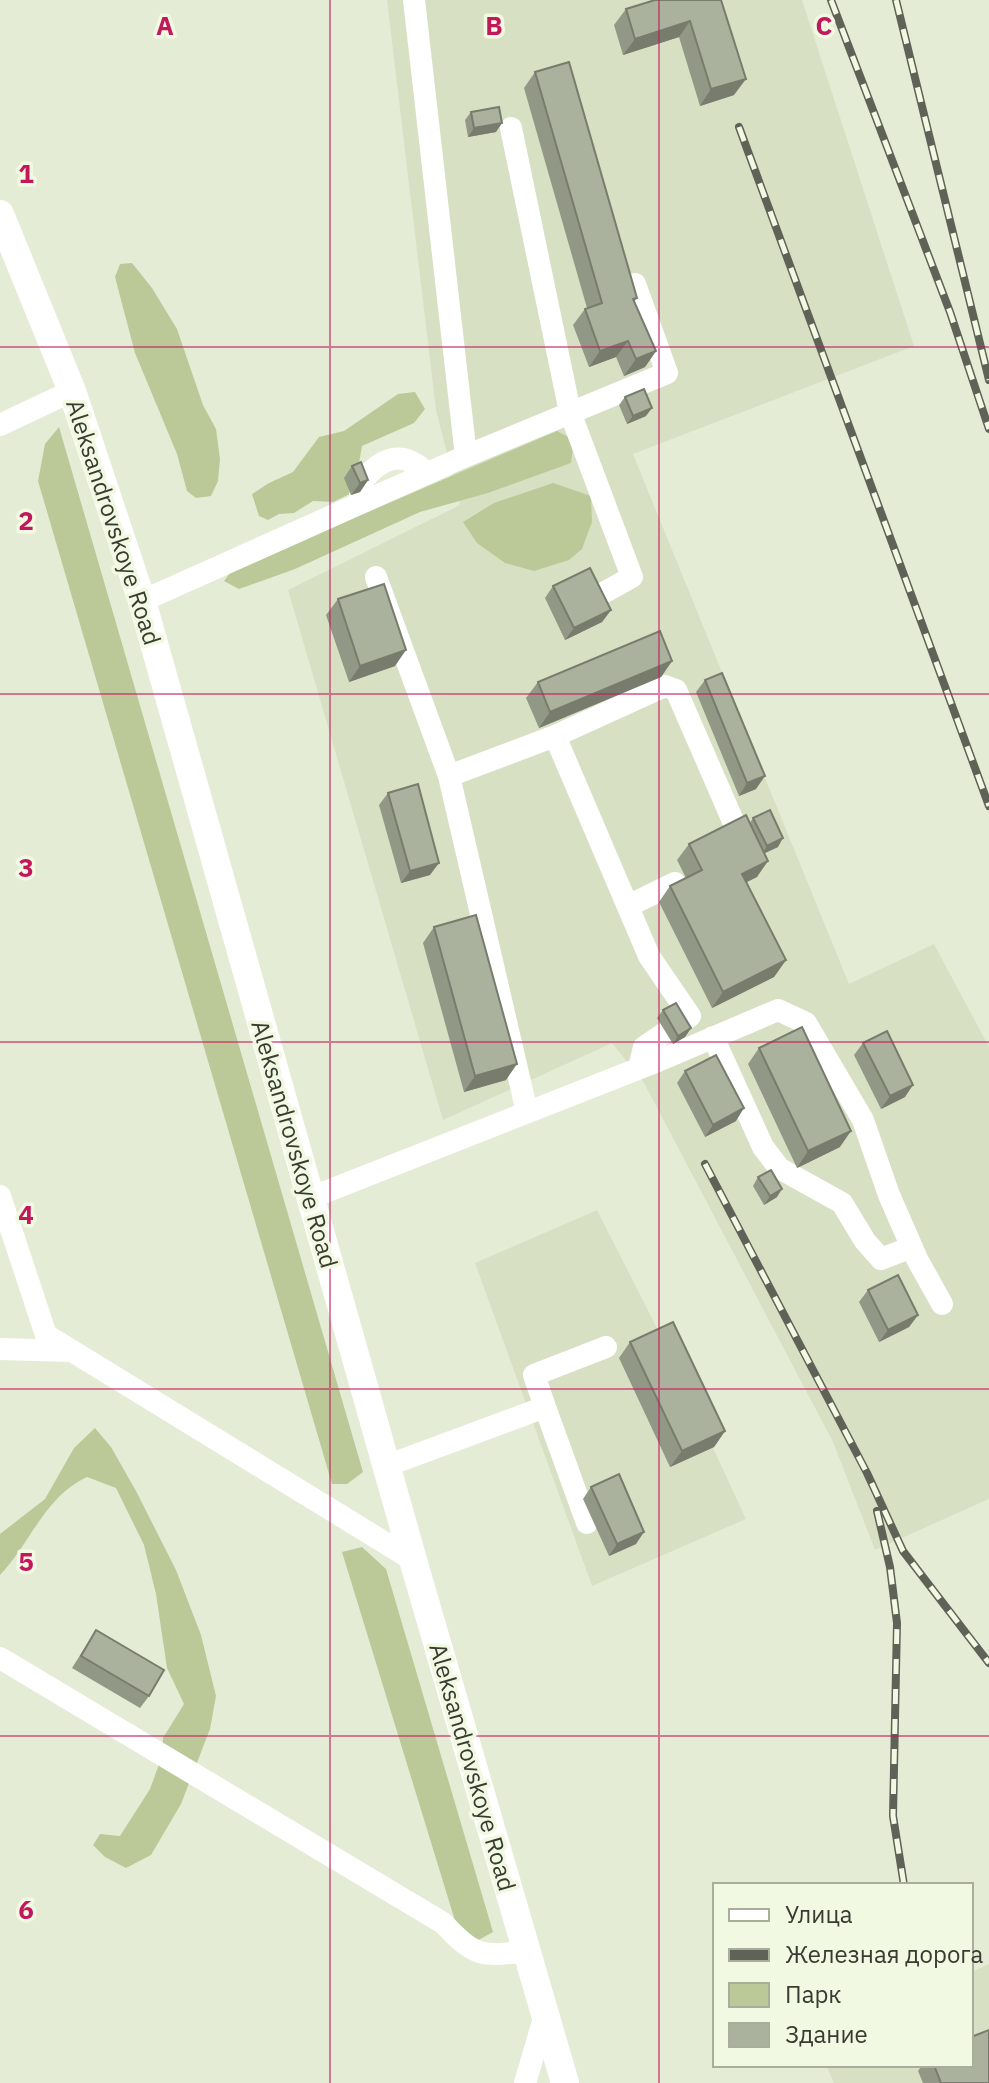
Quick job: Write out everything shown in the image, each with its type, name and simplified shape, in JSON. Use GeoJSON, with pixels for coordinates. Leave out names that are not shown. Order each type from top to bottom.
{"type":"FeatureCollection","features":[{"type":"Feature","properties":{"kind":"main road","name":"Aleksandrovskoye Road"},"geometry":{"type":"LineString","coordinates":[[0,214],[72,391],[142,601],[386,1466],[565,2083]]}},
{"type":"Feature","properties":{"kind":"street"},"geometry":{"type":"LineString","coordinates":[[414,0],[466,456]]}},
{"type":"Feature","properties":{"kind":"street"},"geometry":{"type":"LineString","coordinates":[[511,128],[570,412],[632,577],[605,592]]}},
{"type":"Feature","properties":{"kind":"street"},"geometry":{"type":"LineString","coordinates":[[142,601],[466,456],[667,373],[635,284]]}},
{"type":"Feature","properties":{"kind":"street"},"geometry":{"type":"LineString","coordinates":[[0,425],[72,391]]}},
{"type":"Feature","properties":{"kind":"street"},"geometry":{"type":"LineString","coordinates":[[376,577],[449,776],[527,1112]]}},
{"type":"Feature","properties":{"kind":"street"},"geometry":{"type":"LineString","coordinates":[[449,776],[555,736],[665,686],[676,690],[733,821]]}},
{"type":"Feature","properties":{"kind":"street"},"geometry":{"type":"LineString","coordinates":[[555,736],[649,956],[690,1016],[644,1047],[639,1068]]}},
{"type":"Feature","properties":{"kind":"street"},"geometry":{"type":"LineString","coordinates":[[628,906],[675,883]]}},
{"type":"Feature","properties":{"kind":"street"},"geometry":{"type":"LineString","coordinates":[[310,1198],[778,1010],[806,1023],[863,1120],[889,1195],[942,1304]]}},
{"type":"Feature","properties":{"kind":"street"},"geometry":{"type":"LineString","coordinates":[[713,1037],[763,1147],[779,1168],[842,1203],[865,1241],[881,1259],[912,1247]]}},
{"type":"Feature","properties":{"kind":"street"},"geometry":{"type":"LineString","coordinates":[[0,1196],[46,1335],[413,1560]]}},
{"type":"Feature","properties":{"kind":"street"},"geometry":{"type":"LineString","coordinates":[[587,1523],[534,1375],[606,1347]]}},
{"type":"Feature","properties":{"kind":"street"},"geometry":{"type":"LineString","coordinates":[[0,1349],[72,1351]]}},
{"type":"Feature","properties":{"kind":"street"},"geometry":{"type":"LineString","coordinates":[[386,1466],[545,1407]]}},
{"type":"Feature","properties":{"kind":"street"},"geometry":{"type":"LineString","coordinates":[[0,1658],[443,1923],[465,1947],[489,1956],[527,1951]]}},
{"type":"Feature","properties":{"kind":"street"},"geometry":{"type":"LineString","coordinates":[[525,2083],[545,2015]]}},
{"type":"Feature","properties":{"kind":"shaded area"},"geometry":{"type":"Polygon","coordinates":[[[387,0],[802,0],[914,346],[633,454],[849,984],[934,944],[989,1047],[989,1499],[875,1550],[833,1442],[644,1083],[612,1043],[443,1120],[288,590],[460,505],[436,410],[387,0]]]}},
{"type":"Feature","properties":{"kind":"shaded area"},"geometry":{"type":"Polygon","coordinates":[[[597,1210],[662,1338],[746,1519],[592,1586],[475,1263],[597,1210]]]}},
{"type":"Feature","properties":{"kind":"shaded area"},"geometry":{"type":"Polygon","coordinates":[[[989,1964],[989,2083],[834,2083],[827,2067],[973,2067],[973,1971],[989,1964]]]}},
{"type":"Feature","properties":{"kind":"green space"},"geometry":{"type":"Polygon","coordinates":[[[132,263],[152,288],[177,329],[203,405],[216,429],[220,459],[218,481],[211,496],[196,498],[187,491],[177,454],[135,353],[115,277],[120,264],[132,263]]]}},
{"type":"Feature","properties":{"kind":"green space"},"geometry":{"type":"Polygon","coordinates":[[[415,392],[425,409],[414,423],[362,446],[354,492],[333,502],[313,501],[294,513],[279,514],[268,520],[259,516],[252,494],[293,472],[319,437],[344,431],[398,394],[415,392]]]}},
{"type":"Feature","properties":{"kind":"green space"},"geometry":{"type":"Polygon","coordinates":[[[59,427],[363,1472],[347,1484],[332,1484],[38,481],[45,444],[59,427]]]}},
{"type":"Feature","properties":{"kind":"green space"},"geometry":{"type":"Polygon","coordinates":[[[557,431],[574,440],[571,463],[488,493],[420,512],[295,569],[239,589],[224,581],[232,570],[557,431]]]}},
{"type":"Feature","properties":{"kind":"green space"},"geometry":{"type":"Polygon","coordinates":[[[553,483],[591,496],[592,522],[582,549],[569,560],[534,571],[505,563],[477,543],[463,522],[494,503],[553,483]]]}},
{"type":"Feature","properties":{"kind":"green space"},"geometry":{"type":"Polygon","coordinates":[[[95,1428],[111,1447],[176,1570],[201,1635],[216,1696],[210,1729],[181,1804],[151,1855],[126,1868],[105,1857],[93,1845],[100,1834],[120,1836],[150,1789],[162,1756],[163,1738],[184,1704],[167,1668],[156,1594],[144,1545],[116,1488],[87,1477],[72,1485],[49,1508],[0,1575],[0,1534],[45,1499],[74,1448],[95,1428]]]}},
{"type":"Feature","properties":{"kind":"green space"},"geometry":{"type":"Polygon","coordinates":[[[362,1547],[386,1569],[493,1932],[475,1942],[460,1937],[342,1552],[362,1547]]]}},
{"type":"Feature","properties":{"kind":"building"},"geometry":{"type":"Polygon","coordinates":[[[655,0],[721,0],[746,79],[711,89],[690,21],[635,39],[626,9],[655,0]]]}},
{"type":"Feature","properties":{"kind":"building"},"geometry":{"type":"Polygon","coordinates":[[[569,62],[637,298],[633,299],[656,351],[636,359],[628,341],[600,351],[585,309],[602,303],[535,72],[569,62]]]}},
{"type":"Feature","properties":{"kind":"building"},"geometry":{"type":"Polygon","coordinates":[[[499,107],[502,123],[474,128],[471,112],[499,107]]]}},
{"type":"Feature","properties":{"kind":"building"},"geometry":{"type":"Polygon","coordinates":[[[644,389],[652,408],[633,416],[625,397],[644,389]]]}},
{"type":"Feature","properties":{"kind":"building"},"geometry":{"type":"Polygon","coordinates":[[[361,462],[368,480],[360,483],[352,466],[361,462]]]}},
{"type":"Feature","properties":{"kind":"building"},"geometry":{"type":"Polygon","coordinates":[[[590,568],[611,610],[574,628],[553,586],[590,568]]]}},
{"type":"Feature","properties":{"kind":"building"},"geometry":{"type":"Polygon","coordinates":[[[384,584],[406,650],[360,666],[338,599],[384,584]]]}},
{"type":"Feature","properties":{"kind":"building"},"geometry":{"type":"Polygon","coordinates":[[[660,631],[672,661],[550,712],[538,682],[660,631]]]}},
{"type":"Feature","properties":{"kind":"building"},"geometry":{"type":"Polygon","coordinates":[[[722,673],[765,776],[747,783],[705,680],[722,673]]]}},
{"type":"Feature","properties":{"kind":"building"},"geometry":{"type":"Polygon","coordinates":[[[418,784],[439,863],[410,871],[388,793],[418,784]]]}},
{"type":"Feature","properties":{"kind":"building"},"geometry":{"type":"Polygon","coordinates":[[[770,810],[783,838],[767,846],[753,818],[770,810]]]}},
{"type":"Feature","properties":{"kind":"building"},"geometry":{"type":"Polygon","coordinates":[[[746,815],[768,861],[742,874],[786,960],[723,992],[670,886],[702,870],[689,844],[746,815]]]}},
{"type":"Feature","properties":{"kind":"building"},"geometry":{"type":"Polygon","coordinates":[[[476,915],[517,1064],[475,1076],[434,927],[476,915]]]}},
{"type":"Feature","properties":{"kind":"building"},"geometry":{"type":"Polygon","coordinates":[[[676,1003],[691,1028],[678,1036],[663,1010],[676,1003]]]}},
{"type":"Feature","properties":{"kind":"building"},"geometry":{"type":"Polygon","coordinates":[[[802,1027],[851,1131],[808,1151],[759,1048],[802,1027]]]}},
{"type":"Feature","properties":{"kind":"building"},"geometry":{"type":"Polygon","coordinates":[[[887,1031],[913,1085],[890,1096],[863,1043],[887,1031]]]}},
{"type":"Feature","properties":{"kind":"building"},"geometry":{"type":"Polygon","coordinates":[[[716,1055],[744,1108],[713,1125],[685,1071],[716,1055]]]}},
{"type":"Feature","properties":{"kind":"building"},"geometry":{"type":"Polygon","coordinates":[[[771,1170],[782,1189],[770,1196],[758,1177],[771,1170]]]}},
{"type":"Feature","properties":{"kind":"building"},"geometry":{"type":"Polygon","coordinates":[[[898,1275],[918,1315],[888,1330],[868,1290],[898,1275]]]}},
{"type":"Feature","properties":{"kind":"building"},"geometry":{"type":"Polygon","coordinates":[[[673,1322],[725,1431],[682,1451],[630,1342],[673,1322]]]}},
{"type":"Feature","properties":{"kind":"building"},"geometry":{"type":"Polygon","coordinates":[[[619,1474],[644,1532],[617,1544],[591,1487],[619,1474]]]}},
{"type":"Feature","properties":{"kind":"building"},"geometry":{"type":"Polygon","coordinates":[[[96,1630],[164,1670],[149,1696],[81,1656],[96,1630]]]}},
{"type":"Feature","properties":{"kind":"building"},"geometry":{"type":"Polygon","coordinates":[[[989,2030],[989,2083],[941,2083],[935,2067],[973,2067],[973,2036],[989,2030]]]}},
{"type":"Feature","properties":{"kind":"railway"},"geometry":{"type":"LineString","coordinates":[[831,0],[950,312],[989,429]]}},
{"type":"Feature","properties":{"kind":"railway"},"geometry":{"type":"LineString","coordinates":[[896,0],[989,380]]}},
{"type":"Feature","properties":{"kind":"railway"},"geometry":{"type":"LineString","coordinates":[[739,127],[989,806]]}},
{"type":"Feature","properties":{"kind":"railway"},"geometry":{"type":"LineString","coordinates":[[705,1164],[867,1473],[903,1551],[989,1663]]}},
{"type":"Feature","properties":{"kind":"railway"},"geometry":{"type":"LineString","coordinates":[[877,1511],[890,1567],[897,1623],[893,1816],[904,1883]]}}]}
